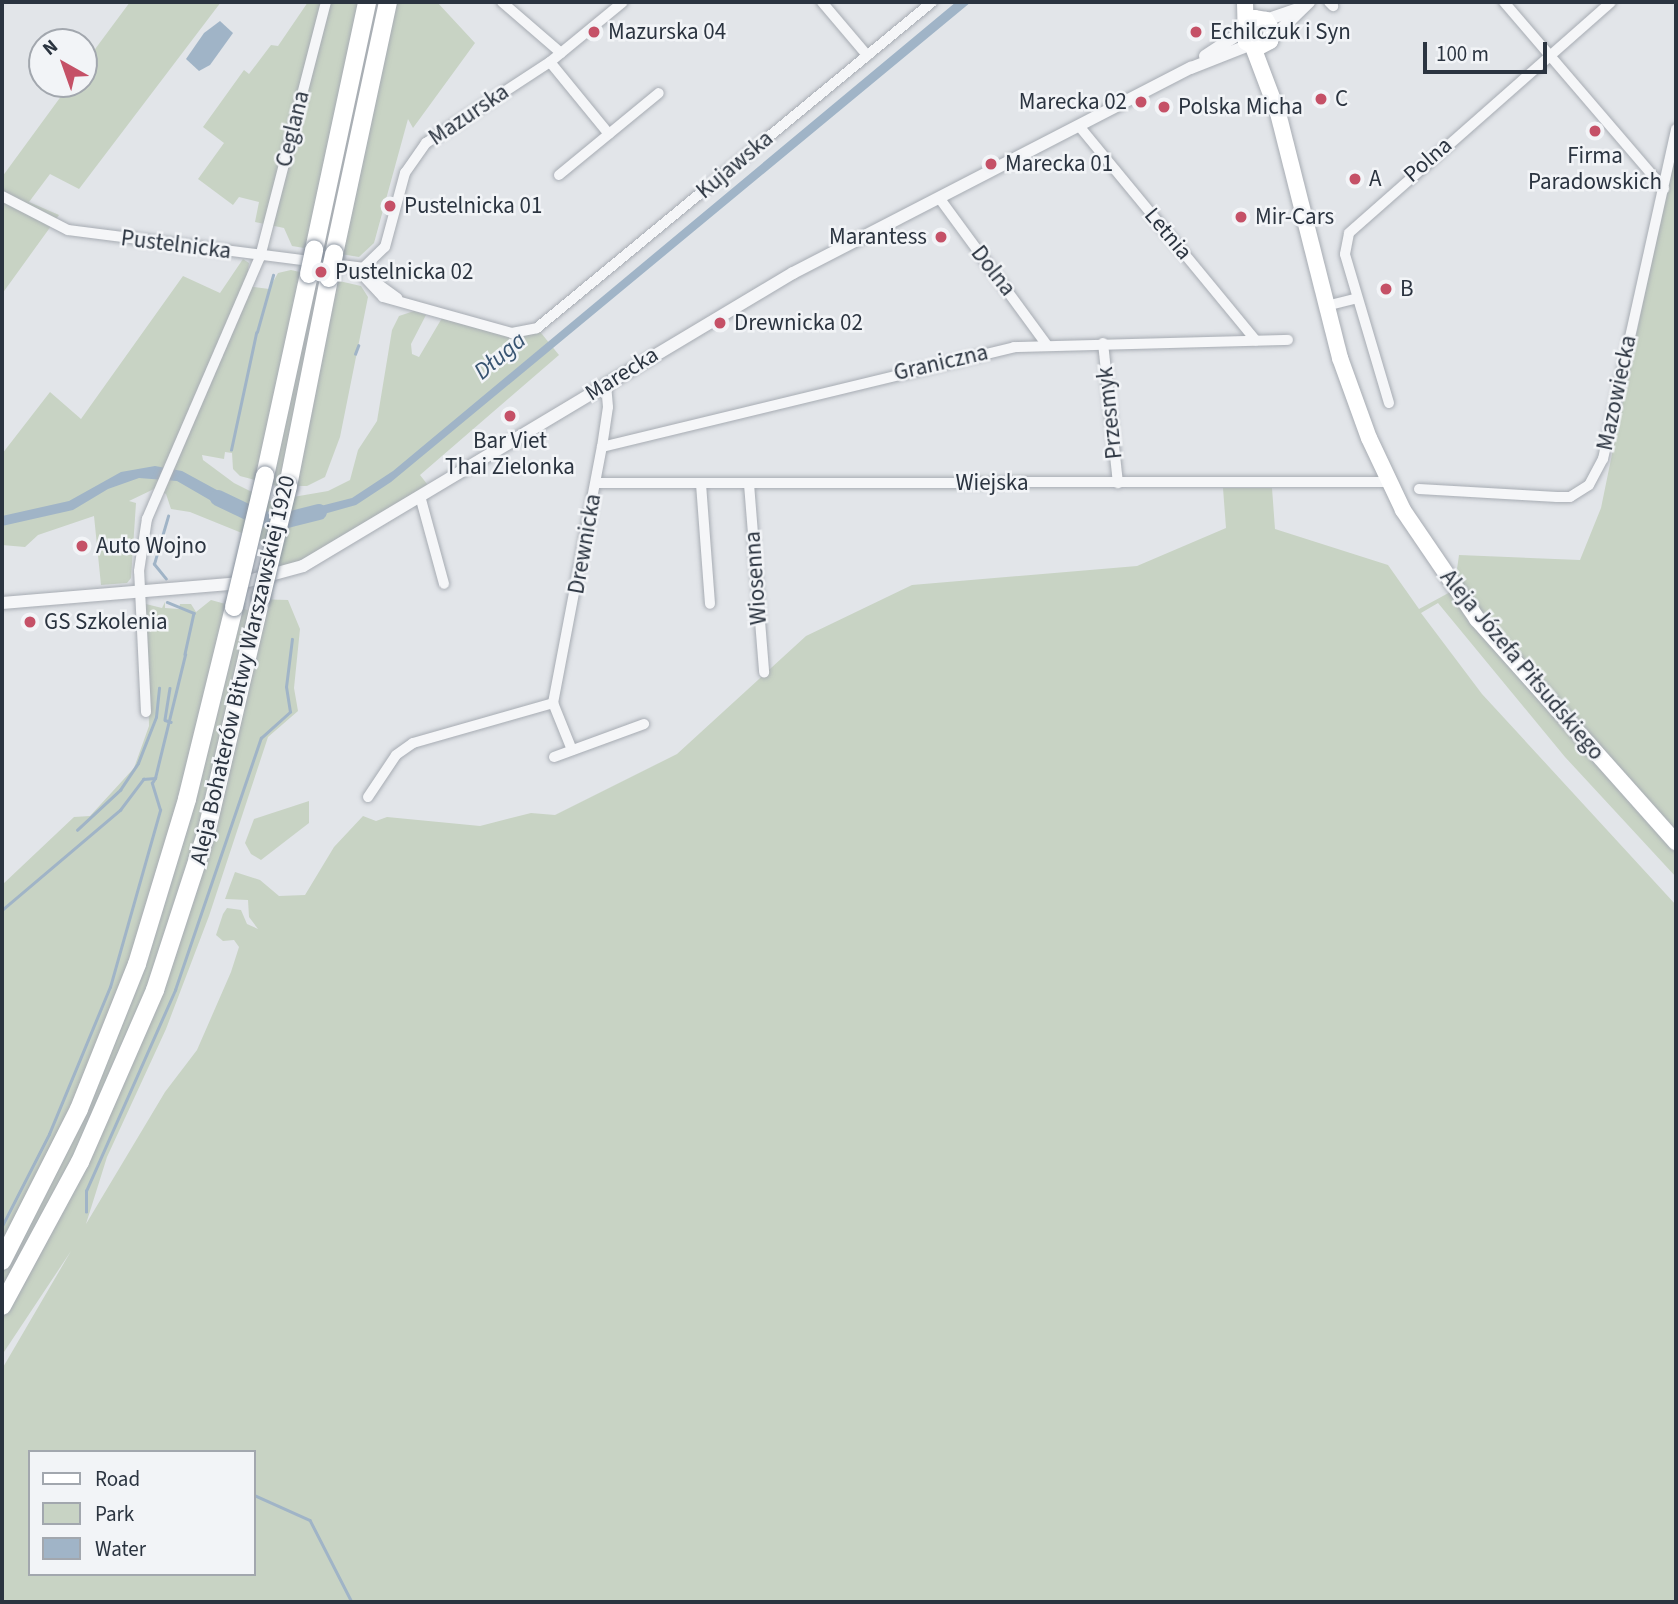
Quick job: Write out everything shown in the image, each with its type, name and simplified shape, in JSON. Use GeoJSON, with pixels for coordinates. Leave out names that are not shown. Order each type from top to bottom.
{"type":"FeatureCollection","features":[{"type":"Feature","properties":{"kind":"highway","name":"Aleja Bohaterów Bitwy Warszawskiej 1920"},"geometry":{"type":"LineString","coordinates":[[2,1261],[74,1121],[137,964],[187,799],[265,476],[367,2]]}},
{"type":"Feature","properties":{"kind":"highway","name":"Aleja Bohaterów Bitwy Warszawskiej 1920"},"geometry":{"type":"LineString","coordinates":[[2,1306],[75,1172],[155,990],[206,834],[288,486],[388,2]]}},
{"type":"Feature","properties":{"kind":"main road","name":"Aleja Józefa Piłsudskiego"},"geometry":{"type":"LineString","coordinates":[[1245,2],[1248,36],[1278,113],[1326,306],[1357,408],[1389,482],[1419,537],[1477,619],[1676,842]]}},
{"type":"Feature","properties":{"kind":"main road"},"geometry":{"type":"LineString","coordinates":[[1248,36],[1264,19],[1255,2]]}},
{"type":"Feature","properties":{"kind":"main road","name":"Aleja Józefa Piłsudskiego"},"geometry":{"type":"LineString","coordinates":[[1264,19],[1271,39],[1278,113]]}},
{"type":"Feature","properties":{"kind":"main road"},"geometry":{"type":"LineString","coordinates":[[1248,36],[1271,39]]}},
{"type":"Feature","properties":{"kind":"street","name":"Ceglana"},"geometry":{"type":"LineString","coordinates":[[146,712],[140,591],[141,548],[158,490],[260,257],[326,2]]}},
{"type":"Feature","properties":{"kind":"street"},"geometry":{"type":"LineString","coordinates":[[502,2],[561,53]]}},
{"type":"Feature","properties":{"kind":"street","name":"Mazurska"},"geometry":{"type":"LineString","coordinates":[[362,268],[385,247],[405,173],[426,143],[550,62],[622,2]]}},
{"type":"Feature","properties":{"kind":"street"},"geometry":{"type":"LineString","coordinates":[[822,2],[867,55]]}},
{"type":"Feature","properties":{"kind":"street","name":"Kujawska"},"geometry":{"type":"LineString","coordinates":[[362,268],[397,298],[512,332],[537,328],[932,2]]}},
{"type":"Feature","properties":{"kind":"street"},"geometry":{"type":"LineString","coordinates":[[1264,19],[1290,14],[1308,2]]}},
{"type":"Feature","properties":{"kind":"street"},"geometry":{"type":"LineString","coordinates":[[1271,39],[1308,2]]}},
{"type":"Feature","properties":{"kind":"street"},"geometry":{"type":"LineString","coordinates":[[1504,2],[1664,189]]}},
{"type":"Feature","properties":{"kind":"street","name":"Polna"},"geometry":{"type":"LineString","coordinates":[[1389,403],[1345,254],[1349,233],[1611,2]]}},
{"type":"Feature","properties":{"kind":"street","name":"Marecka"},"geometry":{"type":"LineString","coordinates":[[2,603],[241,583],[280,575],[320,557],[752,296],[1248,36]]}},
{"type":"Feature","properties":{"kind":"street"},"geometry":{"type":"LineString","coordinates":[[550,62],[608,134]]}},
{"type":"Feature","properties":{"kind":"street"},"geometry":{"type":"LineString","coordinates":[[559,175],[659,93]]}},
{"type":"Feature","properties":{"kind":"street","name":"Letnia"},"geometry":{"type":"LineString","coordinates":[[1079,126],[1256,341]]}},
{"type":"Feature","properties":{"kind":"street","name":"Mazowiecka"},"geometry":{"type":"LineString","coordinates":[[1419,489],[1557,498],[1570,497],[1590,485],[1603,459],[1676,129]]}},
{"type":"Feature","properties":{"kind":"street","name":"Pustelnicka"},"geometry":{"type":"LineString","coordinates":[[2,196],[68,230],[260,257],[362,268]]}},
{"type":"Feature","properties":{"kind":"street","name":"Dolna"},"geometry":{"type":"LineString","coordinates":[[940,199],[1046,344]]}},
{"type":"Feature","properties":{"kind":"street"},"geometry":{"type":"LineString","coordinates":[[1326,306],[1357,298]]}},
{"type":"Feature","properties":{"kind":"street","name":"Graniczna"},"geometry":{"type":"LineString","coordinates":[[602,447],[950,359],[1046,344],[1288,340]]}},
{"type":"Feature","properties":{"kind":"street","name":"Przesmyk"},"geometry":{"type":"LineString","coordinates":[[1103,343],[1118,483]]}},
{"type":"Feature","properties":{"kind":"street","name":"Drewnicka"},"geometry":{"type":"LineString","coordinates":[[554,703],[602,447],[608,407],[606,385]]}},
{"type":"Feature","properties":{"kind":"street","name":"Wiejska"},"geometry":{"type":"LineString","coordinates":[[596,483],[1389,482]]}},
{"type":"Feature","properties":{"kind":"street"},"geometry":{"type":"LineString","coordinates":[[701,484],[710,604]]}},
{"type":"Feature","properties":{"kind":"street","name":"Wiosenna"},"geometry":{"type":"LineString","coordinates":[[749,484],[764,671]]}},
{"type":"Feature","properties":{"kind":"street"},"geometry":{"type":"LineString","coordinates":[[420,496],[444,584]]}},
{"type":"Feature","properties":{"kind":"street"},"geometry":{"type":"LineString","coordinates":[[368,797],[396,755],[412,743],[554,703],[572,750]]}},
{"type":"Feature","properties":{"kind":"street"},"geometry":{"type":"LineString","coordinates":[[554,757],[644,724]]}},
{"type":"Feature","properties":{"kind":"green space"},"geometry":{"type":"Polygon","coordinates":[[[130,2],[221,2],[79,189],[50,174],[29,202],[59,215],[2,294],[2,177],[60,98],[98,98],[98,45],[130,2]]]}},
{"type":"Feature","properties":{"kind":"green space"},"geometry":{"type":"Polygon","coordinates":[[[308,2],[437,2],[475,43],[413,128],[408,119],[374,243],[359,257],[292,246],[284,228],[255,222],[259,202],[239,197],[233,205],[198,179],[224,143],[203,127],[244,70],[249,74],[271,45],[278,46],[308,2]]]}},
{"type":"Feature","properties":{"kind":"green space"},"geometry":{"type":"Polygon","coordinates":[[[1676,141],[1676,877],[1565,757],[1438,603],[1421,613],[1482,694],[1676,905],[1676,1602],[2,1602],[2,1369],[71,1251],[2,1355],[2,885],[74,817],[90,816],[134,768],[149,726],[146,604],[162,608],[165,602],[165,608],[179,609],[180,604],[191,604],[196,612],[211,600],[251,611],[253,599],[288,600],[300,629],[294,688],[298,711],[268,737],[209,916],[166,1029],[107,1157],[86,1224],[165,1092],[197,1050],[239,947],[234,940],[223,941],[216,935],[223,914],[227,908],[241,910],[247,924],[258,929],[249,917],[248,900],[225,899],[235,872],[260,880],[279,896],[305,895],[334,847],[363,816],[376,821],[387,817],[480,826],[531,813],[555,815],[677,754],[806,636],[912,585],[1137,566],[1226,528],[1223,488],[1272,488],[1275,529],[1388,565],[1419,609],[1454,590],[1459,555],[1580,560],[1601,508],[1676,141]]]}},
{"type":"Feature","properties":{"kind":"green space"},"geometry":{"type":"Polygon","coordinates":[[[243,259],[249,263],[246,286],[269,289],[278,273],[291,270],[361,286],[368,297],[340,437],[325,477],[307,486],[277,486],[240,476],[233,469],[232,453],[225,452],[224,459],[202,455],[203,460],[234,483],[270,501],[328,491],[350,480],[358,450],[377,421],[392,330],[399,316],[414,311],[426,315],[411,344],[412,354],[419,357],[442,318],[512,333],[537,328],[559,355],[420,475],[431,489],[280,575],[276,547],[190,512],[171,509],[166,494],[154,489],[129,501],[136,503],[131,578],[127,583],[101,585],[94,516],[38,535],[25,547],[2,545],[2,454],[50,392],[81,419],[183,276],[220,293],[243,259]]]}},
{"type":"Feature","properties":{"kind":"green space"},"geometry":{"type":"Polygon","coordinates":[[[309,801],[309,823],[261,860],[251,854],[245,843],[254,819],[309,801]]]}},
{"type":"Feature","properties":{"kind":"water"},"geometry":{"type":"Polygon","coordinates":[[[956,2],[971,2],[391,482],[356,505],[299,521],[301,511],[352,498],[393,471],[956,2]]]}},
{"type":"Feature","properties":{"kind":"water"},"geometry":{"type":"Polygon","coordinates":[[[220,21],[233,33],[210,65],[199,71],[186,59],[204,33],[220,21]]]}},
{"type":"Feature","properties":{"kind":"water"},"geometry":{"type":"Polygon","coordinates":[[[155,466],[182,471],[237,501],[234,514],[177,481],[139,478],[108,489],[73,510],[2,526],[2,516],[69,501],[121,472],[155,466]]]}},
{"type":"Feature","properties":{"kind":"waterway"},"geometry":{"type":"LineString","coordinates":[[257,332],[273,275]]}},
{"type":"Feature","properties":{"kind":"waterway"},"geometry":{"type":"LineString","coordinates":[[231,450],[256,333]]}},
{"type":"Feature","properties":{"kind":"waterway"},"geometry":{"type":"LineString","coordinates":[[355,354],[358,346]]}},
{"type":"Feature","properties":{"kind":"waterway","name":"Długa"},"geometry":{"type":"LineString","coordinates":[[218,498],[262,519],[283,521],[319,512]]}},
{"type":"Feature","properties":{"kind":"waterway"},"geometry":{"type":"LineString","coordinates":[[166,579],[154,564],[168,516]]}},
{"type":"Feature","properties":{"kind":"waterway"},"geometry":{"type":"LineString","coordinates":[[167,602],[194,613],[185,654]]}},
{"type":"Feature","properties":{"kind":"waterway"},"geometry":{"type":"LineString","coordinates":[[86,1212],[86,1191],[175,990],[261,738],[290,712],[286,687],[292,639]]}},
{"type":"Feature","properties":{"kind":"waterway"},"geometry":{"type":"LineString","coordinates":[[2,910],[120,810],[143,779],[155,778],[185,655]]}},
{"type":"Feature","properties":{"kind":"waterway"},"geometry":{"type":"LineString","coordinates":[[77,830],[120,790],[138,763],[156,717],[159,688]]}},
{"type":"Feature","properties":{"kind":"waterway"},"geometry":{"type":"LineString","coordinates":[[170,688],[165,720],[171,722]]}},
{"type":"Feature","properties":{"kind":"waterway"},"geometry":{"type":"LineString","coordinates":[[2,1226],[49,1134],[110,987],[160,810],[152,783],[155,778]]}},
{"type":"Feature","properties":{"kind":"waterway"},"geometry":{"type":"LineString","coordinates":[[256,1496],[310,1520],[352,1602]]}},
{"type":"Feature","properties":{"kind":"place","name":"Mazurska 04"},"geometry":{"type":"Point","coordinates":[594,32]}},
{"type":"Feature","properties":{"kind":"place","name":"Echilczuk i Syn"},"geometry":{"type":"Point","coordinates":[1196,32]}},
{"type":"Feature","properties":{"kind":"place","name":"C"},"geometry":{"type":"Point","coordinates":[1321,99]}},
{"type":"Feature","properties":{"kind":"place","name":"Marecka 02"},"geometry":{"type":"Point","coordinates":[1141,102]}},
{"type":"Feature","properties":{"kind":"place","name":"Polska Micha"},"geometry":{"type":"Point","coordinates":[1164,107]}},
{"type":"Feature","properties":{"kind":"place","name":"Firma Paradowskich"},"geometry":{"type":"Point","coordinates":[1595,131]}},
{"type":"Feature","properties":{"kind":"place","name":"Marecka 01"},"geometry":{"type":"Point","coordinates":[991,164]}},
{"type":"Feature","properties":{"kind":"place","name":"A"},"geometry":{"type":"Point","coordinates":[1355,179]}},
{"type":"Feature","properties":{"kind":"place","name":"Pustelnicka 01"},"geometry":{"type":"Point","coordinates":[390,206]}},
{"type":"Feature","properties":{"kind":"place","name":"Mir-Cars"},"geometry":{"type":"Point","coordinates":[1241,217]}},
{"type":"Feature","properties":{"kind":"place","name":"Marantess"},"geometry":{"type":"Point","coordinates":[941,237]}},
{"type":"Feature","properties":{"kind":"place","name":"Pustelnicka 02"},"geometry":{"type":"Point","coordinates":[321,272]}},
{"type":"Feature","properties":{"kind":"place","name":"B"},"geometry":{"type":"Point","coordinates":[1386,289]}},
{"type":"Feature","properties":{"kind":"place","name":"Drewnicka 02"},"geometry":{"type":"Point","coordinates":[720,323]}},
{"type":"Feature","properties":{"kind":"place","name":"Bar Viet Thai Zielonka"},"geometry":{"type":"Point","coordinates":[510,416]}},
{"type":"Feature","properties":{"kind":"place","name":"Auto Wojno"},"geometry":{"type":"Point","coordinates":[82,546]}},
{"type":"Feature","properties":{"kind":"place","name":"GS Szkolenia"},"geometry":{"type":"Point","coordinates":[30,622]}}]}
